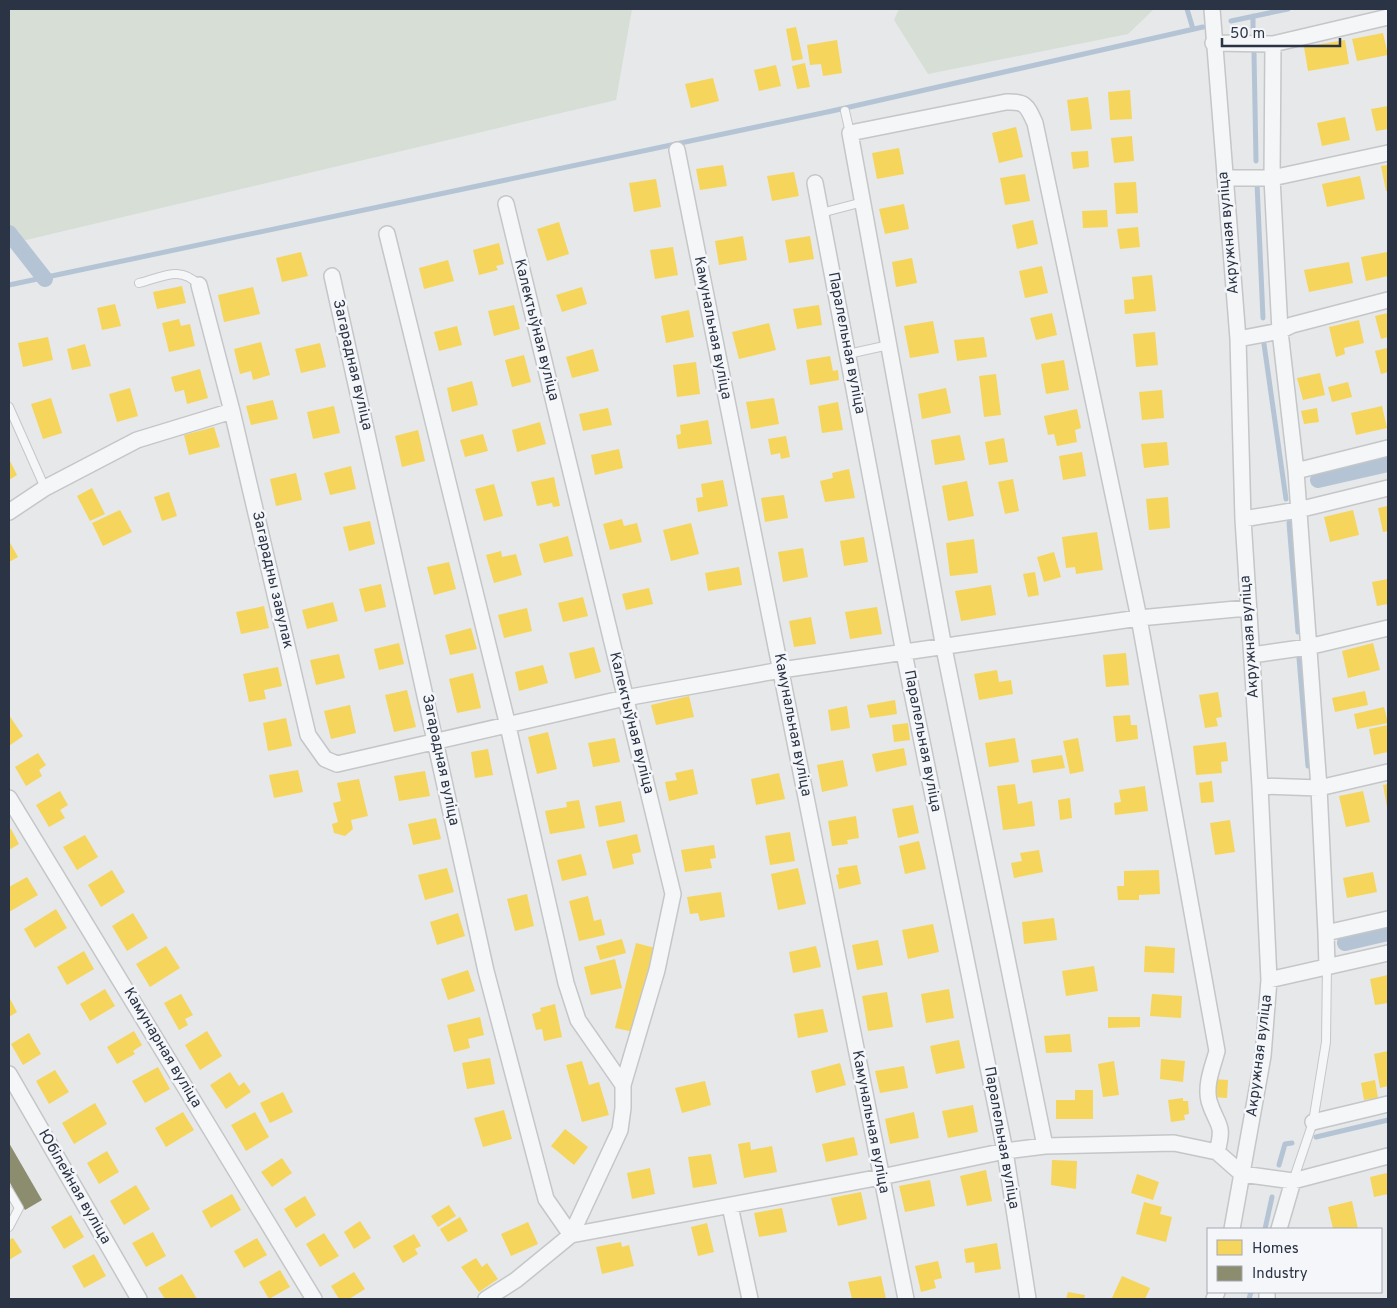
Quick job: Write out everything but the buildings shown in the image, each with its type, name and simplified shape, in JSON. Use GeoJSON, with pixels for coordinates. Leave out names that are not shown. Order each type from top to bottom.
{"type":"FeatureCollection","features":[{"type":"Feature","properties":{"kind":"street","name":"Акружная вуліца"},"geometry":{"type":"LineString","coordinates":[[1212,9],[1213,43],[1238,339],[1247,608],[1252,655],[1260,786],[1269,980],[1263,1056],[1232,1228]]}},
{"type":"Feature","properties":{"kind":"street"},"geometry":{"type":"LineString","coordinates":[[1213,43],[1273,44],[1388,17]]}},
{"type":"Feature","properties":{"kind":"street"},"geometry":{"type":"LineString","coordinates":[[1273,44],[1272,178],[1280,330],[1296,470],[1319,788],[1327,967]]}},
{"type":"Feature","properties":{"kind":"street"},"geometry":{"type":"LineString","coordinates":[[1045,1146],[944,648],[850,133],[1006,102],[1020,102],[1028,108],[1035,123],[1139,618],[1217,1051],[1209,1080],[1209,1099],[1222,1132],[1217,1152]]}},
{"type":"Feature","properties":{"kind":"street","name":"Камунальная вуліца"},"geometry":{"type":"LineString","coordinates":[[677,150],[906,1299]]}},
{"type":"Feature","properties":{"kind":"street"},"geometry":{"type":"LineString","coordinates":[[1225,178],[1272,178],[1388,153]]}},
{"type":"Feature","properties":{"kind":"street","name":"Паралельная вуліца"},"geometry":{"type":"LineString","coordinates":[[815,183],[904,653],[1005,1151],[1028,1299]]}},
{"type":"Feature","properties":{"kind":"street","name":"Калектыўная вуліца"},"geometry":{"type":"LineString","coordinates":[[506,204],[673,894],[657,970],[623,1085],[623,1108],[620,1130],[571,1235]]}},
{"type":"Feature","properties":{"kind":"street"},"geometry":{"type":"LineString","coordinates":[[387,234],[508,726],[566,983],[578,1020],[623,1085]]}},
{"type":"Feature","properties":{"kind":"street","name":"Загарадная вуліца"},"geometry":{"type":"LineString","coordinates":[[332,276],[437,742],[486,971],[546,1199],[571,1235]]}},
{"type":"Feature","properties":{"kind":"street","name":"Загарадны завулак"},"geometry":{"type":"LineString","coordinates":[[198,285],[232,411],[308,735],[316,750],[325,759],[337,764],[625,698],[781,670],[944,648],[1139,618],[1247,608]]}},
{"type":"Feature","properties":{"kind":"street"},"geometry":{"type":"LineString","coordinates":[[1238,339],[1280,330],[1292,324],[1388,300]]}},
{"type":"Feature","properties":{"kind":"street"},"geometry":{"type":"LineString","coordinates":[[9,512],[45,488],[137,440],[232,411]]}},
{"type":"Feature","properties":{"kind":"street"},"geometry":{"type":"LineString","coordinates":[[1296,470],[1388,448]]}},
{"type":"Feature","properties":{"kind":"street"},"geometry":{"type":"LineString","coordinates":[[1243,519],[1298,510],[1388,488]]}},
{"type":"Feature","properties":{"kind":"street"},"geometry":{"type":"LineString","coordinates":[[1252,655],[1308,647],[1388,628]]}},
{"type":"Feature","properties":{"kind":"street"},"geometry":{"type":"LineString","coordinates":[[1260,786],[1319,788],[1388,772]]}},
{"type":"Feature","properties":{"kind":"street","name":"Камунарная вуліца"},"geometry":{"type":"LineString","coordinates":[[9,798],[314,1299]]}},
{"type":"Feature","properties":{"kind":"street"},"geometry":{"type":"LineString","coordinates":[[1326,933],[1388,919]]}},
{"type":"Feature","properties":{"kind":"street"},"geometry":{"type":"LineString","coordinates":[[1269,980],[1388,953]]}},
{"type":"Feature","properties":{"kind":"street","name":"Юбілейная вуліца"},"geometry":{"type":"LineString","coordinates":[[9,1074],[139,1299]]}},
{"type":"Feature","properties":{"kind":"street"},"geometry":{"type":"LineString","coordinates":[[1313,1122],[1388,1104]]}},
{"type":"Feature","properties":{"kind":"street"},"geometry":{"type":"LineString","coordinates":[[486,1299],[516,1280],[571,1235],[881,1177],[1005,1151],[1045,1146],[1174,1143],[1217,1152],[1242,1174],[1293,1180],[1388,1156]]}},
{"type":"Feature","properties":{"kind":"street"},"geometry":{"type":"LineString","coordinates":[[1279,1228],[1293,1180]]}},
{"type":"Feature","properties":{"kind":"street"},"geometry":{"type":"LineString","coordinates":[[730,1206],[750,1299]]}},
{"type":"Feature","properties":{"kind":"lane"},"geometry":{"type":"LineString","coordinates":[[845,111],[850,133]]}},
{"type":"Feature","properties":{"kind":"lane"},"geometry":{"type":"LineString","coordinates":[[821,213],[863,202]]}},
{"type":"Feature","properties":{"kind":"lane"},"geometry":{"type":"LineString","coordinates":[[139,283],[181,272],[190,275],[198,285]]}},
{"type":"Feature","properties":{"kind":"lane"},"geometry":{"type":"LineString","coordinates":[[848,354],[889,345]]}},
{"type":"Feature","properties":{"kind":"lane"},"geometry":{"type":"LineString","coordinates":[[9,407],[45,488]]}},
{"type":"Feature","properties":{"kind":"lane"},"geometry":{"type":"LineString","coordinates":[[1293,1180],[1313,1122],[1326,1042],[1327,967]]}},
{"type":"Feature","properties":{"kind":"lane"},"geometry":{"type":"LineString","coordinates":[[9,1191],[19,1208],[9,1227]]}},
{"type":"Feature","properties":{"kind":"shaded area"},"geometry":{"type":"Polygon","coordinates":[[[9,9],[632,9],[616,100],[9,244],[9,9]]]}},
{"type":"Feature","properties":{"kind":"shaded area"},"geometry":{"type":"Polygon","coordinates":[[[899,9],[1154,9],[1128,34],[928,74],[894,20],[899,9]]]}},
{"type":"Feature","properties":{"kind":"waterway"},"geometry":{"type":"LineString","coordinates":[[1187,9],[1193,29]]}},
{"type":"Feature","properties":{"kind":"waterway"},"geometry":{"type":"LineString","coordinates":[[1231,21],[1288,9]]}},
{"type":"Feature","properties":{"kind":"waterway"},"geometry":{"type":"LineString","coordinates":[[1253,16],[1253,27]]}},
{"type":"Feature","properties":{"kind":"waterway"},"geometry":{"type":"LineString","coordinates":[[9,285],[832,111],[1203,27]]}},
{"type":"Feature","properties":{"kind":"waterway"},"geometry":{"type":"LineString","coordinates":[[1254,53],[1256,161]]}},
{"type":"Feature","properties":{"kind":"waterway"},"geometry":{"type":"LineString","coordinates":[[1257,183],[1263,318]]}},
{"type":"Feature","properties":{"kind":"waterway"},"geometry":{"type":"LineString","coordinates":[[9,233],[45,279]]}},
{"type":"Feature","properties":{"kind":"waterway"},"geometry":{"type":"LineString","coordinates":[[1264,344],[1286,499]]}},
{"type":"Feature","properties":{"kind":"waterway"},"geometry":{"type":"LineString","coordinates":[[1318,480],[1388,464]]}},
{"type":"Feature","properties":{"kind":"waterway"},"geometry":{"type":"LineString","coordinates":[[1289,523],[1298,632]]}},
{"type":"Feature","properties":{"kind":"waterway"},"geometry":{"type":"LineString","coordinates":[[1299,658],[1308,766]]}},
{"type":"Feature","properties":{"kind":"waterway"},"geometry":{"type":"LineString","coordinates":[[1345,943],[1388,933]]}},
{"type":"Feature","properties":{"kind":"waterway"},"geometry":{"type":"LineString","coordinates":[[1316,1137],[1388,1120]]}},
{"type":"Feature","properties":{"kind":"waterway"},"geometry":{"type":"LineString","coordinates":[[1279,1165],[1285,1144],[1292,1143]]}},
{"type":"Feature","properties":{"kind":"waterway"},"geometry":{"type":"LineString","coordinates":[[1265,1228],[1272,1197]]}},
{"type":"Feature","properties":{"kind":"waterway"},"geometry":{"type":"LineString","coordinates":[[1249,1299],[1251,1293]]}}]}
